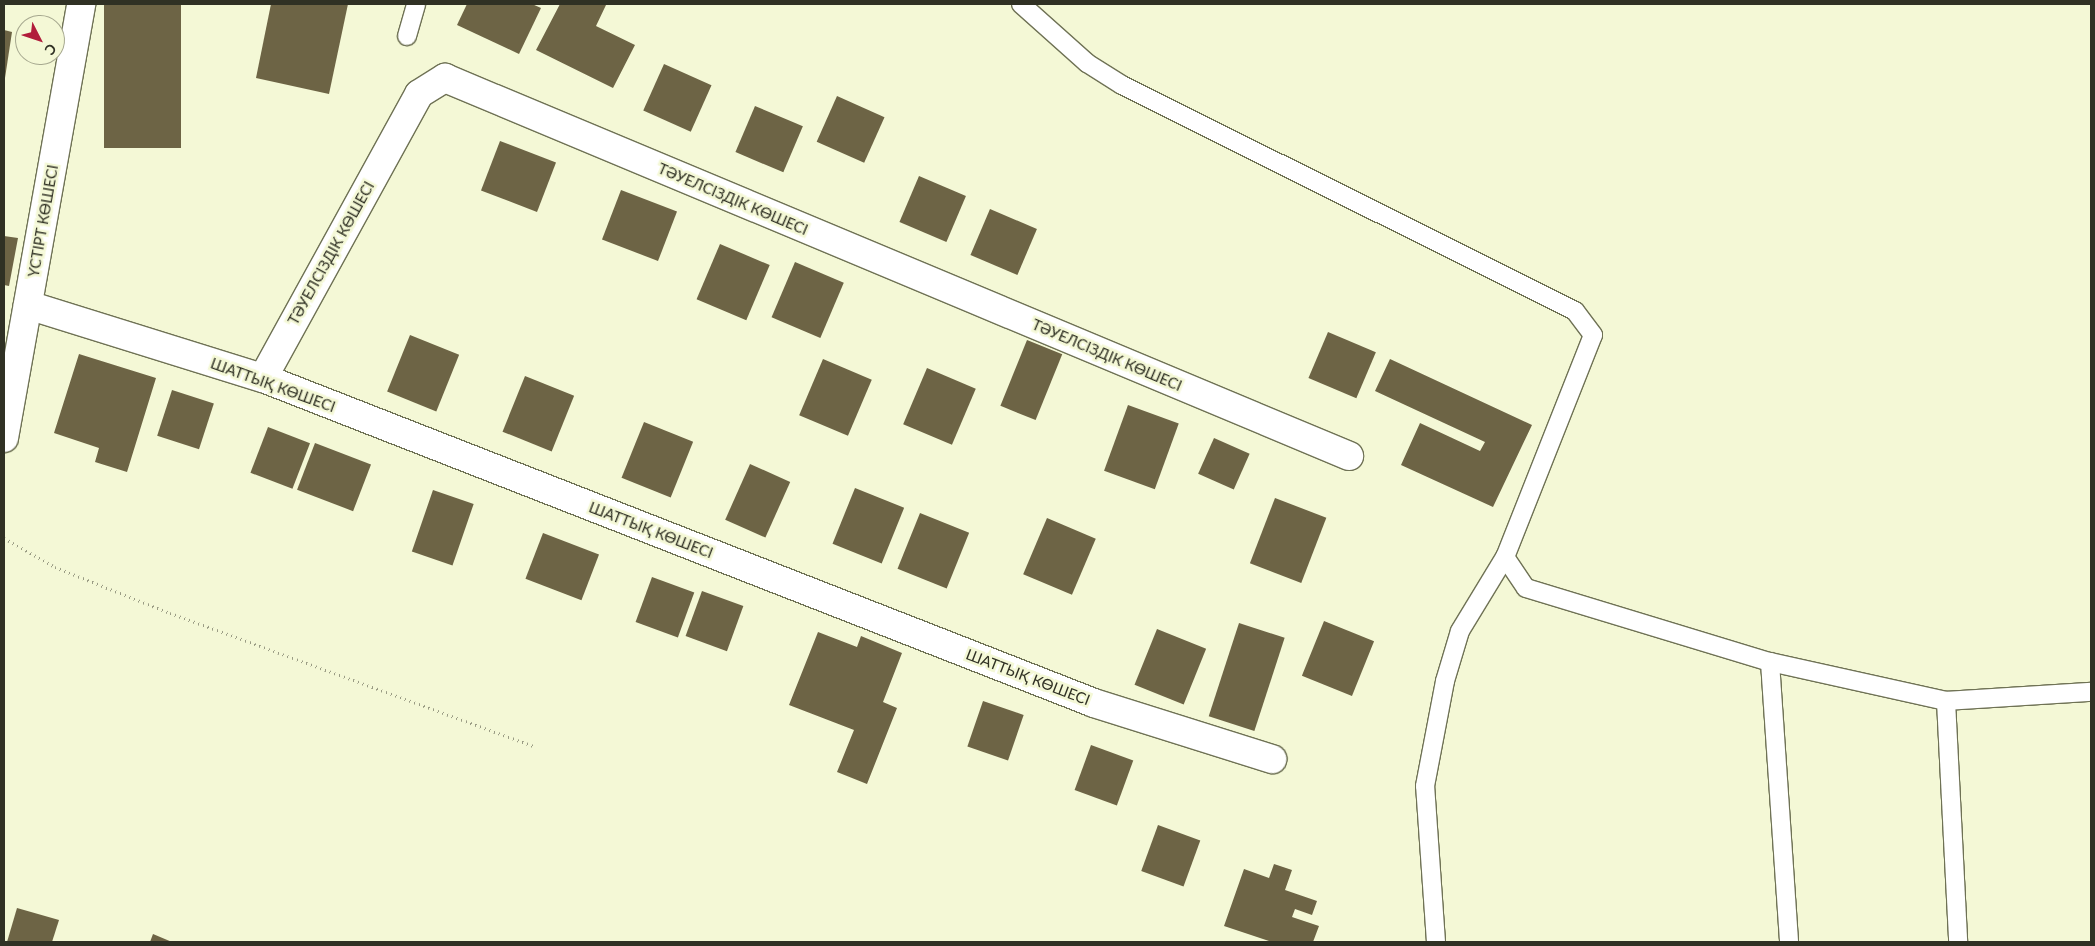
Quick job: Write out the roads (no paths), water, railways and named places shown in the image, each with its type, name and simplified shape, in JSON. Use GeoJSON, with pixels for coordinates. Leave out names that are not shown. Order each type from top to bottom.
{"type":"FeatureCollection","features":[{"type":"Feature","properties":{"kind":"street","name":"ҮСТІРТ КӨШЕСІ"},"geometry":{"type":"LineString","coordinates":[[4,438],[81,4]]}},
{"type":"Feature","properties":{"kind":"street","name":"ТӘУЕЛСІЗДІК КӨШЕСІ"},"geometry":{"type":"LineString","coordinates":[[263,378],[418,94],[445,78],[1349,456]]}},
{"type":"Feature","properties":{"kind":"street","name":"ШАТТЫҚ КӨШЕСІ"},"geometry":{"type":"LineString","coordinates":[[28,305],[263,378],[1094,703],[1272,759]]}},
{"type":"Feature","properties":{"kind":"lane"},"geometry":{"type":"LineString","coordinates":[[407,36],[416,4]]}},
{"type":"Feature","properties":{"kind":"lane"},"geometry":{"type":"LineString","coordinates":[[1021,4],[1088,63],[1122,85],[1575,311],[1593,335],[1505,557],[1460,631],[1445,681],[1425,786],[1436,942]]}},
{"type":"Feature","properties":{"kind":"lane"},"geometry":{"type":"LineString","coordinates":[[1505,557],[1526,588],[1770,662],[1946,701],[2091,692]]}},
{"type":"Feature","properties":{"kind":"lane"},"geometry":{"type":"LineString","coordinates":[[1770,662],[1789,942]]}},
{"type":"Feature","properties":{"kind":"lane"},"geometry":{"type":"LineString","coordinates":[[1946,701],[1958,942]]}}]}
